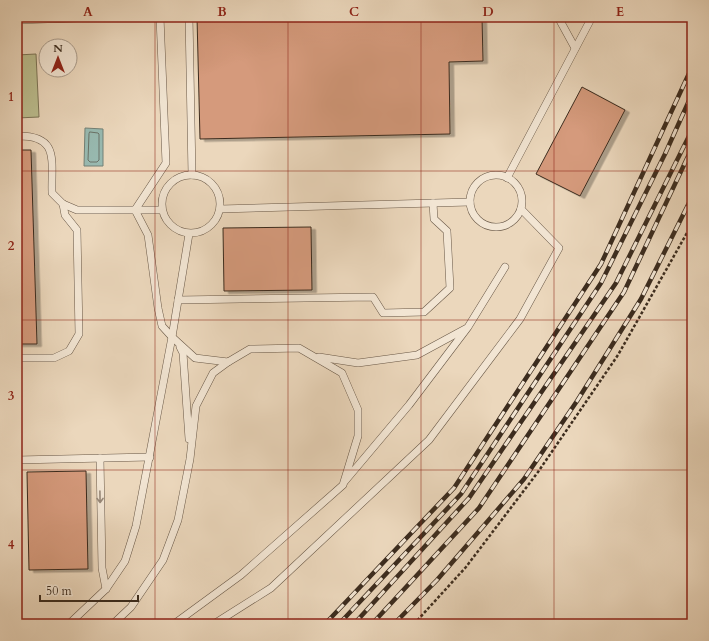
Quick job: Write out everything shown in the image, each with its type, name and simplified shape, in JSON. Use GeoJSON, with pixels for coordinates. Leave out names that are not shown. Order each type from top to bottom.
{"type":"FeatureCollection","features":[{"type":"Feature","properties":{"kind":"lane"},"geometry":{"type":"LineString","coordinates":[[134,210],[166,163],[160,17]]}},
{"type":"Feature","properties":{"kind":"lane"},"geometry":{"type":"LineString","coordinates":[[189,17],[192,175]]}},
{"type":"Feature","properties":{"kind":"lane"},"geometry":{"type":"LineString","coordinates":[[558,17],[575,48]]}},
{"type":"Feature","properties":{"kind":"lane"},"geometry":{"type":"LineString","coordinates":[[507,178],[592,17]]}},
{"type":"Feature","properties":{"kind":"lane"},"geometry":{"type":"LineString","coordinates":[[17,20],[78,18]]}},
{"type":"Feature","properties":{"kind":"lane"},"geometry":{"type":"LineString","coordinates":[[17,136],[31,136],[44,141],[51,152],[52,193],[63,204],[77,210],[162,210]]}},
{"type":"Feature","properties":{"kind":"lane"},"geometry":{"type":"LineString","coordinates":[[192,175],[203,178],[211,183],[217,192],[220,201],[220,209],[215,220],[208,228],[189,234],[172,227],[166,219],[162,210],[162,198],[166,188],[173,181],[192,175]]}},
{"type":"Feature","properties":{"kind":"lane"},"geometry":{"type":"LineString","coordinates":[[500,175],[507,178],[515,183],[520,191],[522,200],[518,217],[509,224],[501,227],[492,227],[483,224],[476,219],[471,211],[471,193],[475,185],[482,179],[490,176],[500,175]]}},
{"type":"Feature","properties":{"kind":"lane"},"geometry":{"type":"LineString","coordinates":[[220,209],[470,202]]}},
{"type":"Feature","properties":{"kind":"lane"},"geometry":{"type":"LineString","coordinates":[[178,300],[373,297],[383,313],[424,312],[450,288],[447,231],[434,220],[433,203]]}},
{"type":"Feature","properties":{"kind":"lane"},"geometry":{"type":"LineString","coordinates":[[17,358],[54,358],[69,351],[79,334],[77,230],[65,215],[63,204]]}},
{"type":"Feature","properties":{"kind":"lane"},"geometry":{"type":"LineString","coordinates":[[214,624],[271,588],[429,440],[520,319],[559,248],[521,209]]}},
{"type":"Feature","properties":{"kind":"lane"},"geometry":{"type":"LineString","coordinates":[[134,210],[148,235],[158,308],[162,326],[195,358],[228,362]]}},
{"type":"Feature","properties":{"kind":"lane"},"geometry":{"type":"LineString","coordinates":[[69,624],[106,588],[125,562],[136,526],[174,339],[178,300],[189,234]]}},
{"type":"Feature","properties":{"kind":"lane"},"geometry":{"type":"LineString","coordinates":[[174,624],[241,575],[342,485],[409,405],[468,327],[505,267]]}},
{"type":"Feature","properties":{"kind":"lane"},"geometry":{"type":"LineString","coordinates":[[314,357],[358,363],[417,355],[468,327]]}},
{"type":"Feature","properties":{"kind":"lane"},"geometry":{"type":"LineString","coordinates":[[174,339],[183,353],[190,460]]}},
{"type":"Feature","properties":{"kind":"lane"},"geometry":{"type":"LineString","coordinates":[[113,624],[131,607],[163,560],[178,520],[190,460],[196,406],[213,373],[228,362],[250,349],[299,348],[342,373],[358,410],[358,436],[342,485]]}},
{"type":"Feature","properties":{"kind":"lane"},"geometry":{"type":"LineString","coordinates":[[18,624],[17,460],[150,457]]}},
{"type":"Feature","properties":{"kind":"lane"},"geometry":{"type":"LineString","coordinates":[[100,458],[102,568],[106,588]]}},
{"type":"Feature","properties":{"kind":"path"},"geometry":{"type":"LineString","coordinates":[[414,624],[466,567],[538,472],[618,356],[692,224]]}},
{"type":"Feature","properties":{"kind":"green space"},"geometry":{"type":"Polygon","coordinates":[[[36,54],[39,117],[17,118],[17,55],[36,54]]]}},
{"type":"Feature","properties":{"kind":"water"},"geometry":{"type":"Polygon","coordinates":[[[85,128],[103,129],[103,166],[84,166],[85,128]]]}},
{"type":"Feature","properties":{"kind":"building"},"geometry":{"type":"Polygon","coordinates":[[[197,17],[482,17],[483,61],[449,62],[450,134],[200,139],[197,17]]]}},
{"type":"Feature","properties":{"kind":"building"},"geometry":{"type":"Polygon","coordinates":[[[582,87],[625,110],[580,196],[536,174],[582,87]]]}},
{"type":"Feature","properties":{"kind":"building"},"geometry":{"type":"Polygon","coordinates":[[[17,150],[31,150],[37,344],[17,344],[17,150]]]}},
{"type":"Feature","properties":{"kind":"building"},"geometry":{"type":"Polygon","coordinates":[[[311,227],[312,290],[224,291],[223,228],[311,227]]]}},
{"type":"Feature","properties":{"kind":"building"},"geometry":{"type":"Polygon","coordinates":[[[86,471],[88,569],[29,570],[27,472],[86,471]]]}},
{"type":"Feature","properties":{"kind":"railway"},"geometry":{"type":"LineString","coordinates":[[325,624],[454,488],[601,264],[692,67]]}},
{"type":"Feature","properties":{"kind":"railway"},"geometry":{"type":"LineString","coordinates":[[339,624],[461,494],[601,283],[665,154],[692,94]]}},
{"type":"Feature","properties":{"kind":"railway"},"geometry":{"type":"LineString","coordinates":[[354,624],[469,498],[616,283],[692,130]]}},
{"type":"Feature","properties":{"kind":"railway"},"geometry":{"type":"LineString","coordinates":[[372,624],[479,508],[624,292],[692,148]]}},
{"type":"Feature","properties":{"kind":"railway"},"geometry":{"type":"LineString","coordinates":[[394,624],[437,580],[524,479],[577,401],[641,299],[692,197]]}}]}
